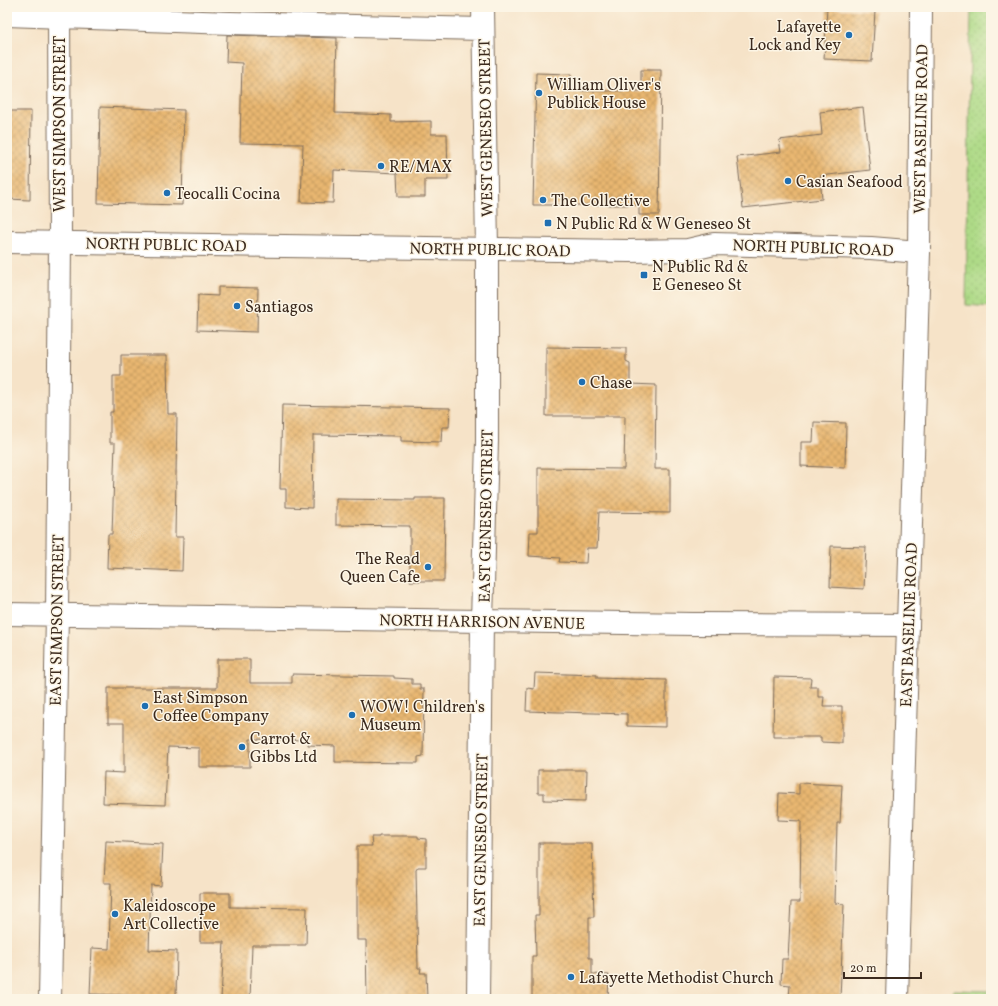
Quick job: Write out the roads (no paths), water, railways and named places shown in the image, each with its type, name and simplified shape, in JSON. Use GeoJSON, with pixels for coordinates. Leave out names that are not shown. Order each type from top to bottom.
{"type":"FeatureCollection","features":[{"type":"Feature","properties":{"kind":"street","name":"WEST GENESEO STREET"},"geometry":{"type":"LineString","coordinates":[[483,7],[482,29],[487,248]]}},
{"type":"Feature","properties":{"kind":"street","name":"WEST BASELINE ROAD"},"geometry":{"type":"LineString","coordinates":[[919,252],[921,7]]}},
{"type":"Feature","properties":{"kind":"street"},"geometry":{"type":"LineString","coordinates":[[7,15],[59,11],[230,23],[482,29]]}},
{"type":"Feature","properties":{"kind":"street","name":"WEST SIMPSON STREET"},"geometry":{"type":"LineString","coordinates":[[59,11],[60,241]]}},
{"type":"Feature","properties":{"kind":"street","name":"NORTH PUBLIC ROAD"},"geometry":{"type":"LineString","coordinates":[[7,242],[60,241],[99,244],[688,250],[714,244],[871,248],[919,252]]}},
{"type":"Feature","properties":{"kind":"street","name":"EAST SIMPSON STREET"},"geometry":{"type":"LineString","coordinates":[[50,999],[57,614],[60,241]]}},
{"type":"Feature","properties":{"kind":"street","name":"EAST GENESEO STREET"},"geometry":{"type":"LineString","coordinates":[[478,999],[482,621],[487,441],[487,248]]}},
{"type":"Feature","properties":{"kind":"street","name":"EAST BASELINE ROAD"},"geometry":{"type":"LineString","coordinates":[[897,999],[919,252]]}},
{"type":"Feature","properties":{"kind":"street","name":"NORTH HARRISON AVENUE"},"geometry":{"type":"LineString","coordinates":[[7,614],[482,621],[908,625]]}},
{"type":"Feature","properties":{"kind":"place","name":"Lafayette Lock and Key"},"geometry":{"type":"Point","coordinates":[849,35]}},
{"type":"Feature","properties":{"kind":"place","name":"William Oliver's Publick House"},"geometry":{"type":"Point","coordinates":[539,93]}},
{"type":"Feature","properties":{"kind":"place","name":"RE/MAX"},"geometry":{"type":"Point","coordinates":[381,166]}},
{"type":"Feature","properties":{"kind":"place","name":"Casian Seafood"},"geometry":{"type":"Point","coordinates":[788,181]}},
{"type":"Feature","properties":{"kind":"place","name":"Teocalli Cocina"},"geometry":{"type":"Point","coordinates":[167,193]}},
{"type":"Feature","properties":{"kind":"place","name":"The Collective"},"geometry":{"type":"Point","coordinates":[543,200]}},
{"type":"Feature","properties":{"kind":"place","name":"N Public Rd & W Geneseo St"},"geometry":{"type":"Point","coordinates":[548,223]}},
{"type":"Feature","properties":{"kind":"place","name":"N Public Rd & E Geneseo St"},"geometry":{"type":"Point","coordinates":[644,275]}},
{"type":"Feature","properties":{"kind":"place","name":"Santiagos"},"geometry":{"type":"Point","coordinates":[237,306]}},
{"type":"Feature","properties":{"kind":"place","name":"Chase"},"geometry":{"type":"Point","coordinates":[582,382]}},
{"type":"Feature","properties":{"kind":"place","name":"The Read Queen Cafe"},"geometry":{"type":"Point","coordinates":[428,567]}},
{"type":"Feature","properties":{"kind":"place","name":"East Simpson Coffee Company"},"geometry":{"type":"Point","coordinates":[145,706]}},
{"type":"Feature","properties":{"kind":"place","name":"WOW! Children's Museum"},"geometry":{"type":"Point","coordinates":[352,715]}},
{"type":"Feature","properties":{"kind":"place","name":"Carrot & Gibbs Ltd"},"geometry":{"type":"Point","coordinates":[242,747]}},
{"type":"Feature","properties":{"kind":"place","name":"Kaleidoscope Art Collective"},"geometry":{"type":"Point","coordinates":[115,914]}},
{"type":"Feature","properties":{"kind":"place","name":"Lafayette Methodist Church"},"geometry":{"type":"Point","coordinates":[571,977]}}]}
